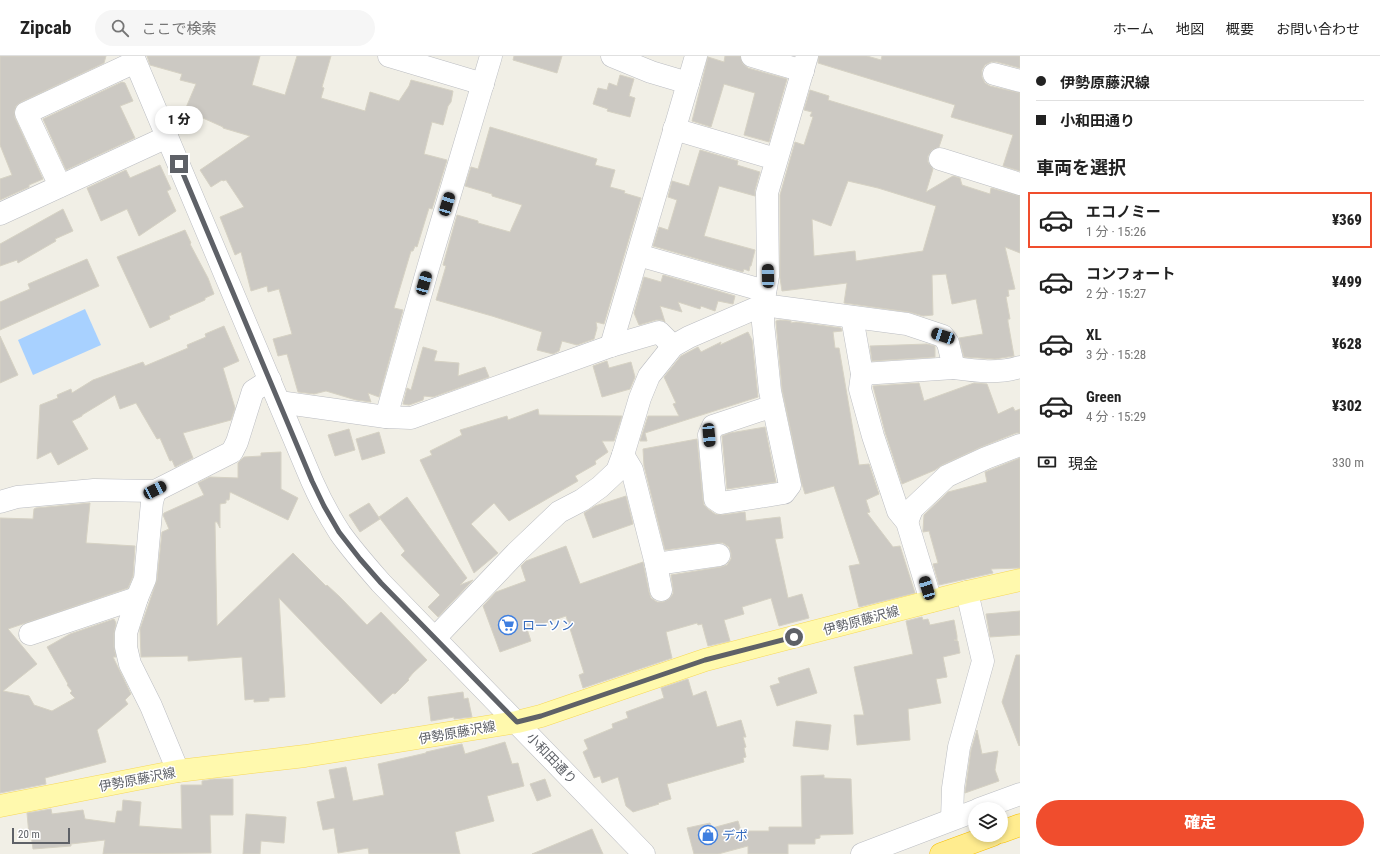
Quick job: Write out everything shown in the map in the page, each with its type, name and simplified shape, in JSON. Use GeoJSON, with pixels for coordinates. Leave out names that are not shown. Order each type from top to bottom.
{"type":"FeatureCollection","features":[{"type":"Feature","properties":{"kind":"highway"},"geometry":{"type":"LineString","coordinates":[[1008,829],[1020,825]]}},
{"type":"Feature","properties":{"kind":"highway"},"geometry":{"type":"LineString","coordinates":[[941,854],[973,842]]}},
{"type":"Feature","properties":{"kind":"main road","name":"伊勢原藤沢線"},"geometry":{"type":"LineString","coordinates":[[0,806],[178,771],[305,756],[517,722],[541,716],[705,660],[931,601],[1020,580]]}},
{"type":"Feature","properties":{"kind":"street"},"geometry":{"type":"LineString","coordinates":[[389,56],[483,84]]}},
{"type":"Feature","properties":{"kind":"street"},"geometry":{"type":"LineString","coordinates":[[386,417],[428,268],[491,56]]}},
{"type":"Feature","properties":{"kind":"street"},"geometry":{"type":"LineString","coordinates":[[612,56],[651,72],[688,83]]}},
{"type":"Feature","properties":{"kind":"street"},"geometry":{"type":"LineString","coordinates":[[611,346],[696,56]]}},
{"type":"Feature","properties":{"kind":"street"},"geometry":{"type":"LineString","coordinates":[[752,56],[805,63],[767,193],[768,276],[764,298],[763,323],[770,391],[790,485],[784,493],[721,503],[715,499],[709,435],[713,426],[773,406]]}},
{"type":"Feature","properties":{"kind":"street"},"geometry":{"type":"LineString","coordinates":[[60,186],[26,113],[134,59]]}},
{"type":"Feature","properties":{"kind":"street","name":"小和田通り"},"geometry":{"type":"LineString","coordinates":[[134,59],[312,481],[339,532],[376,577],[644,854]]}},
{"type":"Feature","properties":{"kind":"street"},"geometry":{"type":"LineString","coordinates":[[994,74],[1020,81]]}},
{"type":"Feature","properties":{"kind":"street"},"geometry":{"type":"LineString","coordinates":[[674,129],[776,159]]}},
{"type":"Feature","properties":{"kind":"street"},"geometry":{"type":"LineString","coordinates":[[0,214],[167,137]]}},
{"type":"Feature","properties":{"kind":"street"},"geometry":{"type":"LineString","coordinates":[[940,158],[1020,184]]}},
{"type":"Feature","properties":{"kind":"street"},"geometry":{"type":"LineString","coordinates":[[638,255],[764,298],[852,317],[907,324],[943,336],[948,342],[954,368]]}},
{"type":"Feature","properties":{"kind":"street"},"geometry":{"type":"LineString","coordinates":[[435,638],[511,558],[559,512],[582,500],[617,472],[640,398],[649,376],[673,346],[764,298]]}},
{"type":"Feature","properties":{"kind":"street"},"geometry":{"type":"LineString","coordinates":[[852,317],[862,374],[860,389],[873,436],[898,511],[907,522],[931,601]]}},
{"type":"Feature","properties":{"kind":"street"},"geometry":{"type":"LineString","coordinates":[[279,402],[386,417],[411,418],[611,346],[659,332],[673,346]]}},
{"type":"Feature","properties":{"kind":"street"},"geometry":{"type":"LineString","coordinates":[[862,374],[954,368],[986,372],[1020,367]]}},
{"type":"Feature","properties":{"kind":"street"},"geometry":{"type":"LineString","coordinates":[[0,502],[17,497],[94,490],[155,490],[232,452],[237,442],[253,390],[270,380]]}},
{"type":"Feature","properties":{"kind":"street"},"geometry":{"type":"LineString","coordinates":[[907,522],[912,509],[947,476],[986,458],[1020,445]]}},
{"type":"Feature","properties":{"kind":"street"},"geometry":{"type":"LineString","coordinates":[[623,455],[632,470],[656,564],[661,590]]}},
{"type":"Feature","properties":{"kind":"street"},"geometry":{"type":"LineString","coordinates":[[155,490],[152,502],[145,579],[137,598],[126,633],[126,647],[130,664],[151,706],[178,771]]}},
{"type":"Feature","properties":{"kind":"street"},"geometry":{"type":"LineString","coordinates":[[656,564],[718,555]]}},
{"type":"Feature","properties":{"kind":"street"},"geometry":{"type":"LineString","coordinates":[[952,819],[953,788],[959,747],[983,661],[967,592]]}},
{"type":"Feature","properties":{"kind":"street"},"geometry":{"type":"LineString","coordinates":[[30,634],[137,598]]}},
{"type":"Feature","properties":{"kind":"street"},"geometry":{"type":"LineString","coordinates":[[998,802],[1020,794]]}},
{"type":"Feature","properties":{"kind":"street"},"geometry":{"type":"LineString","coordinates":[[862,854],[968,813]]}},
{"type":"Feature","properties":{"kind":"street"},"geometry":{"type":"LineString","coordinates":[[910,854],[929,828]]}},
{"type":"Feature","properties":{"kind":"water"},"geometry":{"type":"Polygon","coordinates":[[[85,309],[101,345],[33,375],[18,340],[85,309]]]}},
{"type":"Feature","properties":{"kind":"building"},"geometry":{"type":"Polygon","coordinates":[[[0,56],[106,56],[104,63],[21,102],[16,106],[14,112],[15,118],[43,179],[0,200],[0,179],[12,175],[0,145],[0,56]]]}},
{"type":"Feature","properties":{"kind":"building"},"geometry":{"type":"Polygon","coordinates":[[[147,56],[260,56],[252,85],[285,95],[297,56],[331,56],[322,87],[324,88],[321,98],[365,111],[370,92],[399,101],[409,86],[411,80],[453,91],[443,125],[432,122],[424,154],[447,160],[432,209],[429,208],[417,247],[415,246],[413,251],[411,251],[394,308],[403,310],[379,397],[368,393],[371,402],[356,400],[326,391],[314,394],[298,392],[287,354],[278,356],[273,339],[292,334],[279,289],[268,292],[267,286],[251,291],[241,252],[235,255],[220,217],[244,207],[226,180],[222,180],[211,187],[200,170],[250,136],[223,128],[185,110],[196,84],[180,80],[182,74],[150,65],[147,56]]]}},
{"type":"Feature","properties":{"kind":"building"},"geometry":{"type":"Polygon","coordinates":[[[514,56],[562,56],[557,73],[513,60],[514,56]]]}},
{"type":"Feature","properties":{"kind":"building"},"geometry":{"type":"Polygon","coordinates":[[[725,56],[740,56],[743,64],[748,68],[787,79],[769,142],[744,135],[755,93],[724,84],[711,127],[692,121],[708,57],[724,62],[725,56]]]}},
{"type":"Feature","properties":{"kind":"building"},"geometry":{"type":"Polygon","coordinates":[[[819,56],[867,56],[881,60],[882,56],[1020,56],[1020,68],[997,62],[991,62],[985,65],[982,70],[982,77],[985,83],[990,86],[1020,93],[1020,171],[1003,166],[1013,135],[951,117],[955,105],[818,63],[819,56]]]}},
{"type":"Feature","properties":{"kind":"building"},"geometry":{"type":"Polygon","coordinates":[[[620,75],[634,79],[629,96],[635,98],[630,117],[607,111],[608,109],[593,104],[598,88],[607,90],[609,83],[617,86],[620,75]]]}},
{"type":"Feature","properties":{"kind":"building"},"geometry":{"type":"Polygon","coordinates":[[[122,82],[125,83],[133,101],[120,106],[135,138],[66,170],[43,119],[122,82]]]}},
{"type":"Feature","properties":{"kind":"building"},"geometry":{"type":"Polygon","coordinates":[[[810,90],[829,96],[828,100],[943,135],[939,147],[932,150],[928,156],[928,162],[933,169],[926,192],[953,176],[960,178],[962,185],[990,194],[991,188],[1020,196],[1020,253],[1005,247],[1015,289],[1008,290],[1009,296],[1006,297],[1010,319],[1008,319],[1008,322],[1014,356],[995,359],[964,357],[959,338],[983,334],[976,299],[952,304],[946,274],[932,275],[933,315],[923,316],[909,312],[844,303],[847,283],[782,291],[780,278],[780,195],[795,142],[804,145],[813,117],[810,116],[812,112],[804,110],[810,90]],[[848,181],[831,226],[812,219],[814,256],[855,251],[856,261],[923,251],[936,206],[878,188],[848,181]]]}},
{"type":"Feature","properties":{"kind":"building"},"geometry":{"type":"Polygon","coordinates":[[[490,127],[597,159],[595,165],[615,170],[610,187],[625,191],[624,193],[641,198],[604,324],[596,322],[597,328],[594,339],[577,345],[562,341],[559,351],[553,354],[537,350],[542,332],[436,300],[446,266],[443,265],[457,215],[478,221],[478,223],[510,232],[522,205],[465,186],[471,167],[478,169],[490,127]]]}},
{"type":"Feature","properties":{"kind":"building"},"geometry":{"type":"Polygon","coordinates":[[[700,150],[738,161],[737,165],[760,172],[755,190],[755,196],[719,186],[704,236],[755,250],[749,271],[744,269],[743,272],[653,246],[659,227],[668,230],[677,200],[668,197],[672,181],[689,186],[700,150]]]}},
{"type":"Feature","properties":{"kind":"building"},"geometry":{"type":"Polygon","coordinates":[[[160,165],[171,189],[167,191],[176,211],[139,236],[127,209],[101,221],[87,188],[126,170],[130,178],[160,165]]]}},
{"type":"Feature","properties":{"kind":"building"},"geometry":{"type":"Polygon","coordinates":[[[63,209],[73,231],[55,239],[56,241],[18,263],[17,260],[0,266],[0,244],[63,209]]]}},
{"type":"Feature","properties":{"kind":"building"},"geometry":{"type":"Polygon","coordinates":[[[185,230],[191,243],[190,244],[208,278],[214,294],[205,298],[205,300],[169,316],[170,319],[150,328],[117,257],[185,230]]]}},
{"type":"Feature","properties":{"kind":"building"},"geometry":{"type":"Polygon","coordinates":[[[87,259],[99,286],[0,330],[0,302],[30,289],[28,284],[87,259]]]}},
{"type":"Feature","properties":{"kind":"building"},"geometry":{"type":"Polygon","coordinates":[[[663,275],[735,296],[733,304],[718,301],[715,311],[701,306],[700,309],[678,302],[682,312],[660,306],[665,322],[662,320],[656,320],[639,325],[634,313],[644,277],[661,282],[663,275]]]}},
{"type":"Feature","properties":{"kind":"building"},"geometry":{"type":"Polygon","coordinates":[[[780,320],[791,321],[791,323],[796,322],[841,328],[842,331],[833,332],[835,348],[839,348],[859,465],[869,464],[879,494],[866,500],[870,512],[867,513],[893,547],[900,546],[915,593],[859,607],[849,566],[860,564],[834,486],[805,494],[802,484],[782,389],[776,322],[780,320]]]}},
{"type":"Feature","properties":{"kind":"building"},"geometry":{"type":"Polygon","coordinates":[[[224,326],[239,361],[223,368],[235,408],[231,420],[183,433],[193,458],[175,467],[172,460],[170,461],[160,438],[157,439],[136,403],[120,409],[115,395],[72,421],[88,449],[58,465],[51,452],[37,459],[40,405],[58,398],[57,395],[71,389],[72,393],[93,380],[143,362],[145,366],[188,348],[187,345],[206,337],[205,334],[224,326]]]}},
{"type":"Feature","properties":{"kind":"building"},"geometry":{"type":"Polygon","coordinates":[[[748,332],[752,340],[758,397],[645,433],[647,441],[640,441],[648,416],[679,416],[673,404],[676,403],[664,377],[681,356],[698,347],[701,352],[721,342],[720,345],[748,332]]]}},
{"type":"Feature","properties":{"kind":"building"},"geometry":{"type":"Polygon","coordinates":[[[0,336],[18,375],[0,383],[0,336]]]}},
{"type":"Feature","properties":{"kind":"building"},"geometry":{"type":"Polygon","coordinates":[[[927,344],[935,346],[935,357],[872,361],[870,346],[927,344]]]}},
{"type":"Feature","properties":{"kind":"building"},"geometry":{"type":"Polygon","coordinates":[[[423,347],[437,351],[434,361],[459,363],[458,376],[485,367],[489,377],[433,397],[424,396],[423,400],[409,405],[403,404],[407,388],[411,390],[423,347]]]}},
{"type":"Feature","properties":{"kind":"building"},"geometry":{"type":"Polygon","coordinates":[[[607,361],[609,368],[631,362],[635,377],[630,389],[602,397],[593,366],[607,361]]]}},
{"type":"Feature","properties":{"kind":"building"},"geometry":{"type":"Polygon","coordinates":[[[919,383],[924,401],[974,383],[987,384],[998,414],[1013,407],[1015,411],[1020,409],[1020,433],[1016,433],[981,447],[942,465],[935,470],[902,484],[885,432],[873,386],[919,383]]]}},
{"type":"Feature","properties":{"kind":"building"},"geometry":{"type":"Polygon","coordinates":[[[538,409],[539,415],[622,416],[614,441],[602,441],[608,452],[595,461],[596,464],[575,476],[578,481],[509,521],[494,503],[471,524],[498,553],[474,573],[420,460],[432,455],[430,451],[462,435],[460,430],[507,416],[508,420],[538,409]]]}},
{"type":"Feature","properties":{"kind":"building"},"geometry":{"type":"Polygon","coordinates":[[[765,427],[776,482],[727,489],[722,436],[730,433],[765,427]]]}},
{"type":"Feature","properties":{"kind":"building"},"geometry":{"type":"Polygon","coordinates":[[[349,429],[355,450],[335,456],[328,435],[349,429]]]}},
{"type":"Feature","properties":{"kind":"building"},"geometry":{"type":"Polygon","coordinates":[[[379,432],[385,453],[362,460],[356,439],[379,432]]]}},
{"type":"Feature","properties":{"kind":"building"},"geometry":{"type":"Polygon","coordinates":[[[697,439],[704,505],[715,514],[722,515],[745,512],[746,521],[780,517],[783,538],[775,539],[788,598],[802,594],[809,618],[779,626],[771,598],[742,607],[744,614],[724,620],[730,641],[708,646],[702,624],[698,625],[697,623],[666,632],[672,658],[583,688],[579,675],[584,673],[566,616],[527,629],[531,641],[500,652],[483,606],[496,592],[526,581],[521,566],[526,561],[566,546],[580,584],[643,562],[651,598],[657,602],[663,602],[669,599],[673,594],[671,575],[727,565],[731,559],[731,553],[729,547],[723,543],[665,550],[644,466],[643,449],[697,439]]]}},
{"type":"Feature","properties":{"kind":"building"},"geometry":{"type":"Polygon","coordinates":[[[281,452],[281,489],[298,498],[288,520],[230,492],[229,500],[226,500],[226,503],[220,504],[220,528],[217,522],[215,522],[217,626],[293,553],[326,586],[327,585],[340,597],[367,625],[381,612],[427,660],[413,673],[408,679],[409,680],[395,694],[393,693],[381,704],[279,598],[285,697],[269,698],[269,701],[254,702],[254,699],[245,700],[242,657],[188,661],[188,656],[141,657],[140,629],[157,580],[162,532],[169,529],[163,515],[164,513],[204,495],[198,483],[210,477],[238,478],[238,463],[244,457],[261,456],[261,453],[281,452]]]}},
{"type":"Feature","properties":{"kind":"building"},"geometry":{"type":"Polygon","coordinates":[[[1020,458],[1020,568],[991,569],[993,573],[939,585],[933,564],[938,563],[929,531],[923,532],[924,515],[948,492],[987,482],[985,472],[1020,458]]]}},
{"type":"Feature","properties":{"kind":"building"},"geometry":{"type":"Polygon","coordinates":[[[626,496],[633,524],[593,538],[584,513],[595,506],[626,496]]]}},
{"type":"Feature","properties":{"kind":"building"},"geometry":{"type":"Polygon","coordinates":[[[407,497],[467,578],[460,585],[473,580],[438,617],[428,607],[440,595],[401,555],[405,551],[379,517],[407,497]]]}},
{"type":"Feature","properties":{"kind":"building"},"geometry":{"type":"Polygon","coordinates":[[[90,503],[86,543],[135,546],[133,576],[128,588],[8,629],[37,664],[3,691],[29,696],[34,705],[52,711],[75,698],[70,693],[72,691],[67,685],[68,684],[47,647],[70,634],[114,619],[116,623],[114,647],[116,657],[113,657],[131,694],[125,700],[128,704],[97,730],[106,762],[45,778],[46,784],[0,793],[0,518],[33,519],[34,509],[36,508],[90,503]]]}},
{"type":"Feature","properties":{"kind":"building"},"geometry":{"type":"Polygon","coordinates":[[[369,503],[380,519],[360,532],[349,515],[369,503]]]}},
{"type":"Feature","properties":{"kind":"building"},"geometry":{"type":"Polygon","coordinates":[[[1020,611],[1020,635],[990,637],[986,614],[1020,611]]]}},
{"type":"Feature","properties":{"kind":"building"},"geometry":{"type":"Polygon","coordinates":[[[922,617],[923,620],[928,619],[930,625],[954,620],[957,640],[954,640],[958,641],[960,653],[943,657],[947,677],[936,679],[941,703],[908,709],[910,740],[857,745],[854,715],[864,715],[854,667],[913,654],[906,621],[922,617]]]}},
{"type":"Feature","properties":{"kind":"building"},"geometry":{"type":"Polygon","coordinates":[[[1016,655],[1020,655],[1019,746],[1002,702],[1016,655]]]}},
{"type":"Feature","properties":{"kind":"building"},"geometry":{"type":"Polygon","coordinates":[[[809,668],[817,693],[777,706],[770,686],[780,683],[778,678],[809,668]]]}},
{"type":"Feature","properties":{"kind":"building"},"geometry":{"type":"Polygon","coordinates":[[[688,679],[693,696],[706,691],[717,727],[741,720],[746,737],[743,737],[746,747],[744,748],[746,757],[743,758],[744,762],[667,784],[671,799],[633,812],[626,806],[618,777],[602,783],[600,776],[594,778],[583,752],[588,749],[584,740],[613,728],[612,724],[628,718],[626,712],[664,698],[661,688],[688,679]]]}},
{"type":"Feature","properties":{"kind":"building"},"geometry":{"type":"Polygon","coordinates":[[[463,692],[464,699],[468,698],[472,717],[454,719],[454,717],[431,721],[428,697],[463,692]]]}},
{"type":"Feature","properties":{"kind":"building"},"geometry":{"type":"Polygon","coordinates":[[[796,721],[831,725],[828,750],[793,746],[796,721]]]}},
{"type":"Feature","properties":{"kind":"building"},"geometry":{"type":"Polygon","coordinates":[[[977,730],[982,754],[998,751],[995,770],[999,781],[965,793],[971,750],[977,730]]]}},
{"type":"Feature","properties":{"kind":"building"},"geometry":{"type":"Polygon","coordinates":[[[505,742],[512,764],[518,763],[524,786],[487,796],[494,821],[455,832],[460,854],[369,854],[368,848],[338,853],[334,828],[323,830],[317,802],[335,798],[329,770],[346,767],[353,801],[384,795],[378,764],[462,744],[465,754],[505,742]]]}},
{"type":"Feature","properties":{"kind":"building"},"geometry":{"type":"Polygon","coordinates":[[[824,775],[824,778],[851,779],[853,834],[820,835],[820,838],[815,839],[815,844],[788,844],[788,854],[748,854],[748,846],[718,854],[694,854],[687,828],[710,823],[712,828],[738,821],[741,831],[769,831],[769,827],[802,827],[801,776],[824,775]]]}},
{"type":"Feature","properties":{"kind":"building"},"geometry":{"type":"Polygon","coordinates":[[[214,779],[233,779],[233,815],[210,815],[211,853],[103,854],[105,840],[71,844],[71,846],[33,849],[31,835],[29,835],[27,813],[51,809],[52,814],[83,810],[85,819],[115,823],[117,811],[122,811],[123,800],[141,802],[139,826],[182,829],[181,785],[202,785],[202,781],[214,779]]]}},
{"type":"Feature","properties":{"kind":"building"},"geometry":{"type":"Polygon","coordinates":[[[545,779],[551,796],[537,801],[530,784],[545,779]]]}},
{"type":"Feature","properties":{"kind":"building"},"geometry":{"type":"Polygon","coordinates":[[[246,814],[286,817],[284,843],[261,841],[260,854],[243,854],[246,814]]]}},
{"type":"Feature","properties":{"kind":"building"},"geometry":{"type":"Polygon","coordinates":[[[592,829],[603,854],[532,854],[592,829]]]}},
{"type":"Feature","properties":{"kind":"place","name":"ローソン"},"geometry":{"type":"Point","coordinates":[508,625]}},
{"type":"Feature","properties":{"kind":"place","name":"デポ"},"geometry":{"type":"Point","coordinates":[708,835]}},
{"type":"Feature","properties":{"kind":"route"},"geometry":{"type":"LineString","coordinates":[[179,164],[312,481],[339,532],[381,583],[517,722],[541,716],[705,660],[794,637]]}}]}
